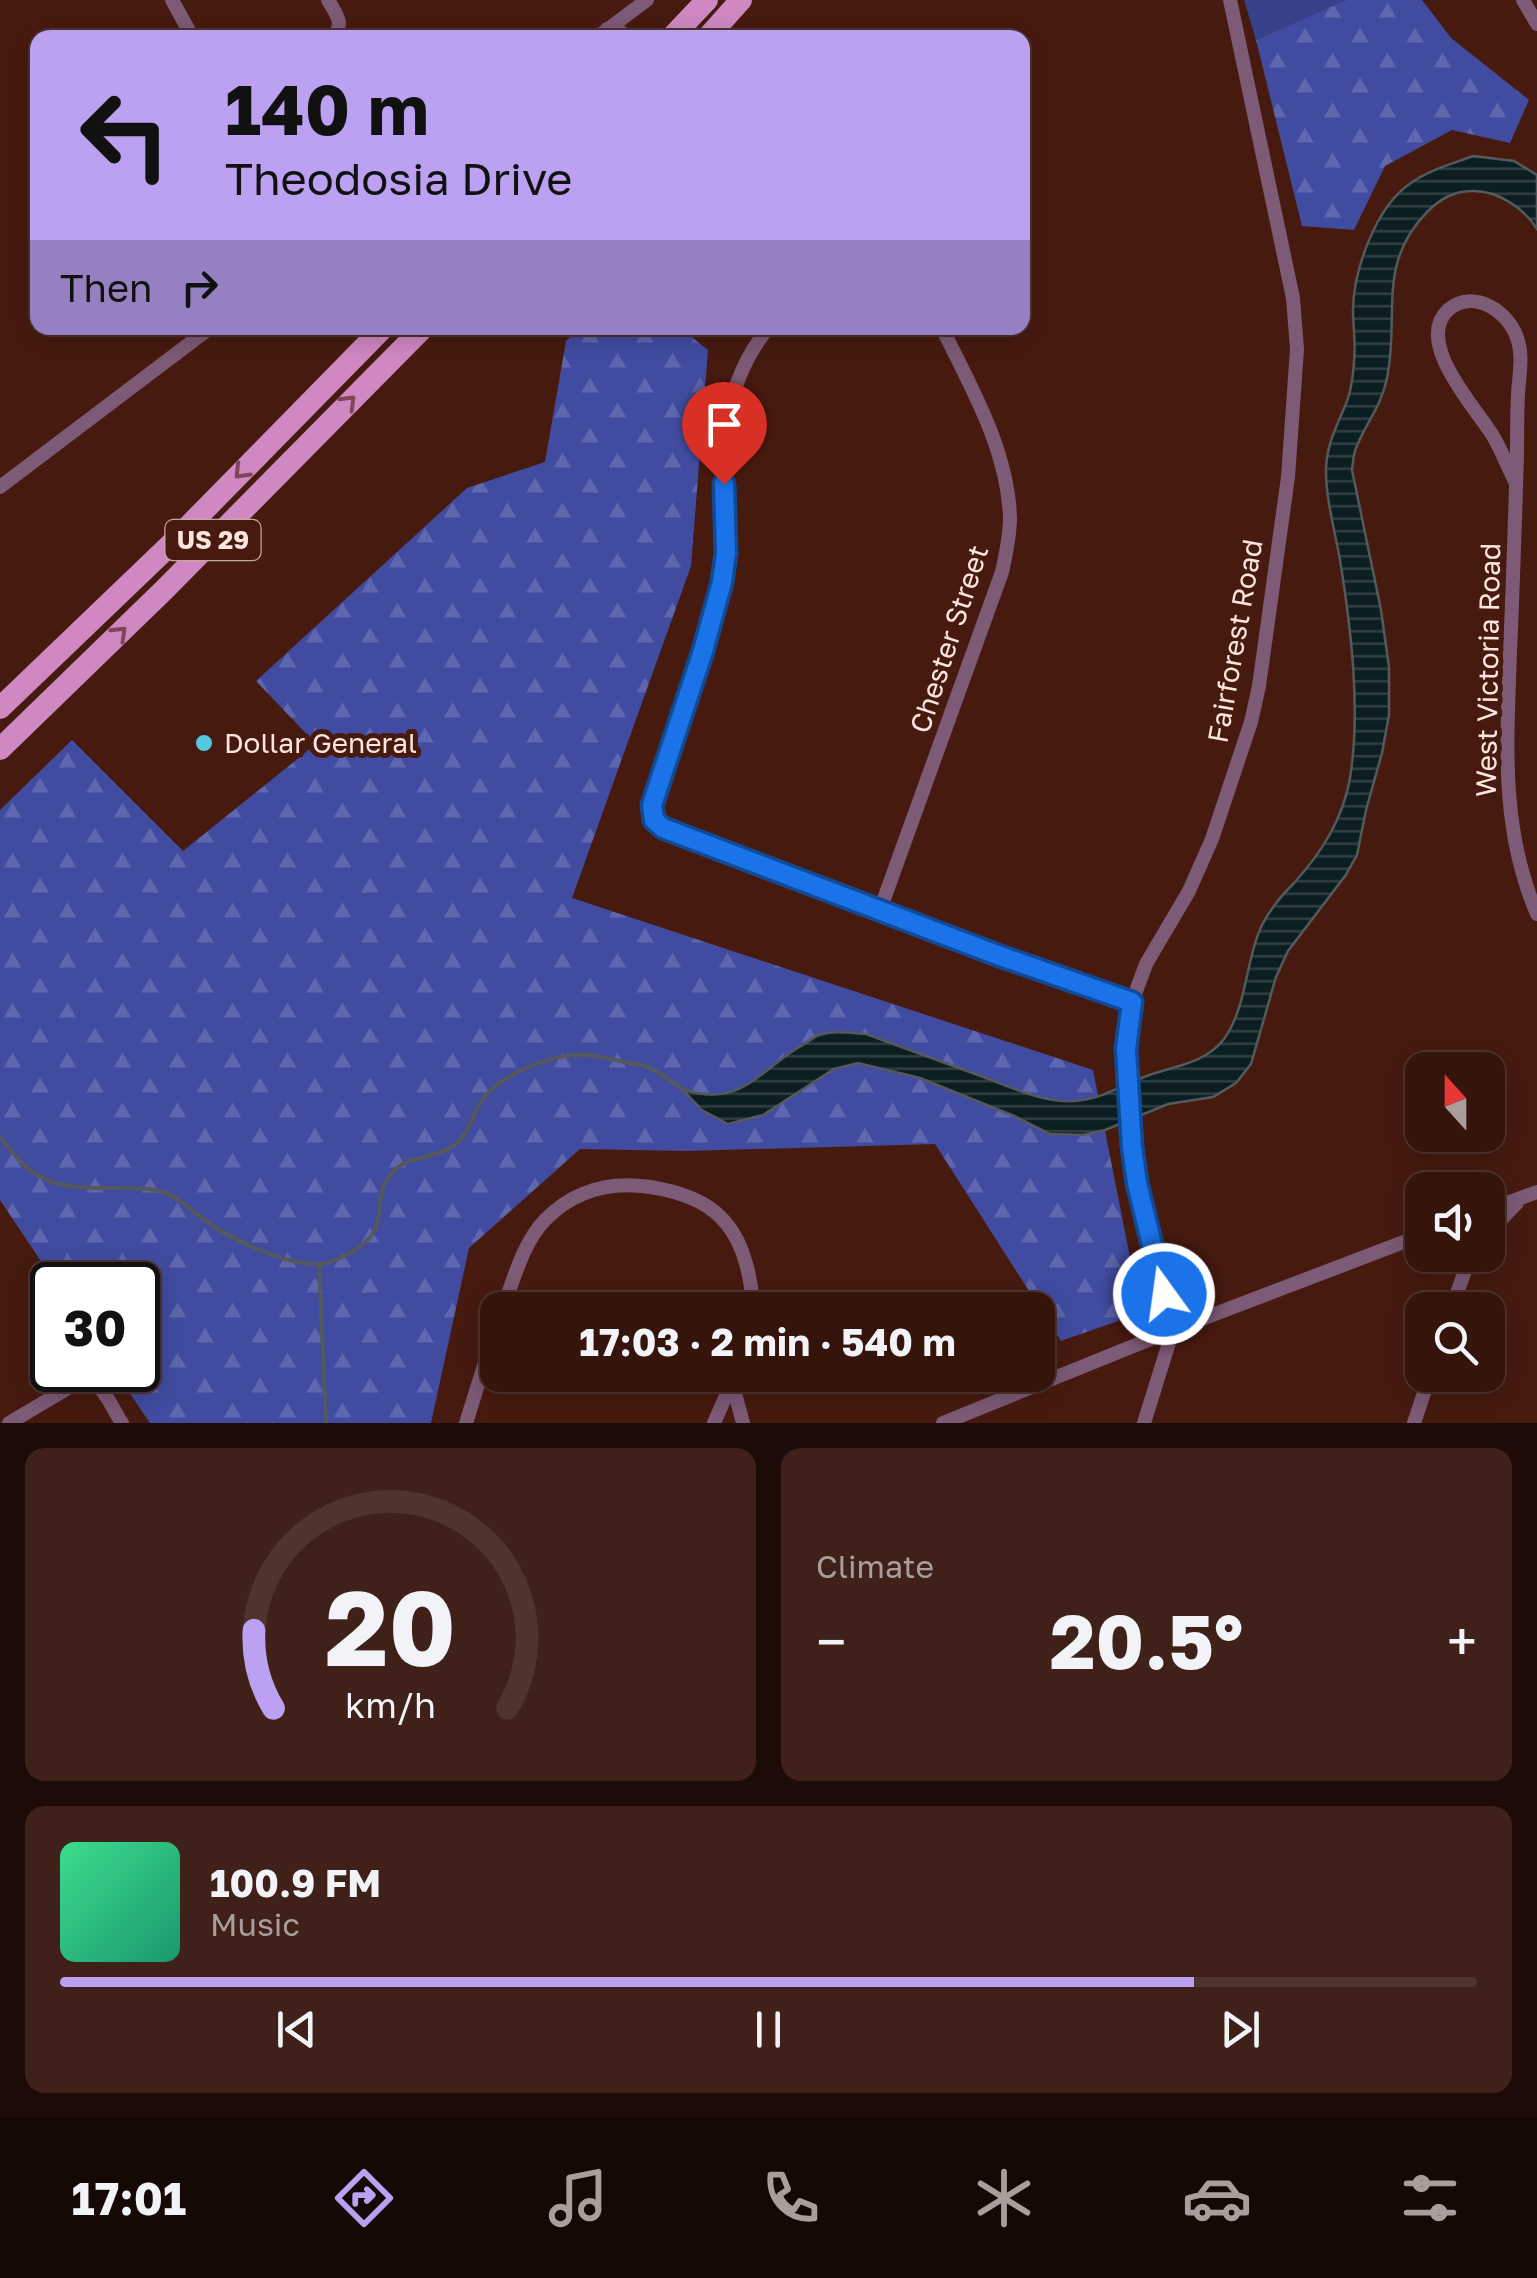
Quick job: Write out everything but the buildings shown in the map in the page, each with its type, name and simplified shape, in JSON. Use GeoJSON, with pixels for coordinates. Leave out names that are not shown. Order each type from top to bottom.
{"type":"FeatureCollection","features":[{"type":"Feature","properties":{"kind":"main road"},"geometry":{"type":"LineString","coordinates":[[678,30],[707,0]]}},
{"type":"Feature","properties":{"kind":"main road"},"geometry":{"type":"LineString","coordinates":[[715,30],[741,0]]}},
{"type":"Feature","properties":{"kind":"main road","name":"US 29"},"geometry":{"type":"LineString","coordinates":[[0,708],[376,335]]}},
{"type":"Feature","properties":{"kind":"main road","name":"US 29"},"geometry":{"type":"LineString","coordinates":[[0,749],[212,542],[406,335]]}},
{"type":"Feature","properties":{"kind":"main road"},"geometry":{"type":"LineString","coordinates":[[191,522],[212,542]]}},
{"type":"Feature","properties":{"kind":"main road"},"geometry":{"type":"LineString","coordinates":[[54,656],[74,677]]}},
{"type":"Feature","properties":{"kind":"street"},"geometry":{"type":"LineString","coordinates":[[172,0],[189,30]]}},
{"type":"Feature","properties":{"kind":"street"},"geometry":{"type":"LineString","coordinates":[[328,0],[340,23],[339,30]]}},
{"type":"Feature","properties":{"kind":"street"},"geometry":{"type":"LineString","coordinates":[[605,30],[647,0]]}},
{"type":"Feature","properties":{"kind":"street","name":"Fairforest Road"},"geometry":{"type":"LineString","coordinates":[[1173,1330],[1137,1183],[1127,1075],[1128,1026],[1146,964],[1201,865],[1246,739],[1258,686],[1288,477],[1297,349],[1296,323],[1266,163],[1230,0]]}},
{"type":"Feature","properties":{"kind":"street"},"geometry":{"type":"LineString","coordinates":[[1524,0],[1537,24]]}},
{"type":"Feature","properties":{"kind":"street","name":"West Victoria Road"},"geometry":{"type":"LineString","coordinates":[[1516,483],[1494,437],[1451,373],[1438,345],[1437,334],[1444,314],[1461,302],[1472,300],[1500,312],[1517,336],[1520,352],[1516,483],[1506,754],[1515,843],[1524,883],[1537,914]]}},
{"type":"Feature","properties":{"kind":"street"},"geometry":{"type":"LineString","coordinates":[[0,487],[201,335]]}},
{"type":"Feature","properties":{"kind":"street"},"geometry":{"type":"LineString","coordinates":[[763,335],[746,358],[733,389],[724,449],[726,553],[722,582],[652,805],[654,820],[663,828],[1132,1002]]}},
{"type":"Feature","properties":{"kind":"street","name":"Chester Street"},"geometry":{"type":"LineString","coordinates":[[880,910],[1008,547],[1010,521],[1003,470],[984,416],[945,335]]}},
{"type":"Feature","properties":{"kind":"street"},"geometry":{"type":"LineString","coordinates":[[509,1292],[535,1232],[547,1218],[562,1205],[596,1190],[629,1184],[646,1184],[697,1200],[713,1210],[737,1238],[752,1292]]}},
{"type":"Feature","properties":{"kind":"street"},"geometry":{"type":"LineString","coordinates":[[1505,1204],[1531,1194]]}},
{"type":"Feature","properties":{"kind":"street"},"geometry":{"type":"LineString","coordinates":[[1505,1214],[1531,1194]]}},
{"type":"Feature","properties":{"kind":"street"},"geometry":{"type":"LineString","coordinates":[[943,1423],[1405,1241]]}},
{"type":"Feature","properties":{"kind":"street"},"geometry":{"type":"LineString","coordinates":[[1144,1423],[1173,1330]]}},
{"type":"Feature","properties":{"kind":"street"},"geometry":{"type":"LineString","coordinates":[[9,1423],[85,1378],[99,1386],[122,1423]]}},
{"type":"Feature","properties":{"kind":"street"},"geometry":{"type":"LineString","coordinates":[[466,1423],[480,1379]]}},
{"type":"Feature","properties":{"kind":"street"},"geometry":{"type":"LineString","coordinates":[[714,1423],[727,1392]]}},
{"type":"Feature","properties":{"kind":"street"},"geometry":{"type":"LineString","coordinates":[[736,1392],[743,1423]]}},
{"type":"Feature","properties":{"kind":"street"},"geometry":{"type":"LineString","coordinates":[[1414,1423],[1424,1392]]}},
{"type":"Feature","properties":{"kind":"shaded area"},"geometry":{"type":"Polygon","coordinates":[[[1244,0],[1346,0],[1346,1],[1256,40],[1244,0]]]}},
{"type":"Feature","properties":{"kind":"shaded area"},"geometry":{"type":"Polygon","coordinates":[[[1473,156],[1514,161],[1537,175],[1537,229],[1525,214],[1501,197],[1460,192],[1427,212],[1401,251],[1395,271],[1387,378],[1356,448],[1352,470],[1389,667],[1389,715],[1382,753],[1357,855],[1288,951],[1276,977],[1251,1064],[1236,1083],[1213,1097],[1168,1104],[1083,1135],[1050,1134],[920,1078],[858,1063],[834,1069],[763,1115],[728,1124],[702,1110],[682,1089],[702,1094],[733,1091],[819,1035],[830,1033],[866,1034],[1029,1094],[1062,1101],[1092,1098],[1187,1064],[1224,1039],[1238,1012],[1262,925],[1330,834],[1350,778],[1355,725],[1351,641],[1326,462],[1351,385],[1355,355],[1354,293],[1363,258],[1378,222],[1398,193],[1425,174],[1473,156]]]}},
{"type":"Feature","properties":{"kind":"green space"},"geometry":{"type":"Polygon","coordinates":[[[1347,0],[1422,0],[1451,38],[1529,100],[1510,143],[1452,130],[1385,166],[1354,230],[1302,226],[1256,40],[1347,0]]]}},
{"type":"Feature","properties":{"kind":"green space"},"geometry":{"type":"Polygon","coordinates":[[[572,335],[690,335],[708,350],[691,566],[572,898],[1093,1070],[1141,1313],[1061,1341],[1055,1332],[1055,1292],[1030,1292],[935,1144],[687,1151],[580,1149],[469,1248],[431,1423],[150,1423],[129,1392],[160,1392],[160,1262],[42,1262],[0,1200],[0,810],[72,740],[183,851],[316,744],[256,681],[467,488],[545,462],[566,341],[572,335]]]}},
{"type":"Feature","properties":{"kind":"waterway"},"geometry":{"type":"LineString","coordinates":[[0,1137],[25,1166],[46,1180],[81,1187],[163,1192],[246,1244],[291,1261],[323,1264],[348,1254],[372,1234],[385,1183],[398,1167],[453,1146],[484,1097],[523,1069],[563,1057],[593,1056],[645,1066],[686,1092]]}},
{"type":"Feature","properties":{"kind":"waterway"},"geometry":{"type":"LineString","coordinates":[[319,1264],[326,1423]]}},
{"type":"Feature","properties":{"kind":"place","name":"Dollar General"},"geometry":{"type":"Point","coordinates":[204,743]}},
{"type":"Feature","properties":{"kind":"route"},"geometry":{"type":"LineString","coordinates":[[724,484],[726,553],[722,582],[652,805],[654,820],[663,828],[1132,1002],[1126,1049],[1132,1147],[1164,1294]]}}]}
